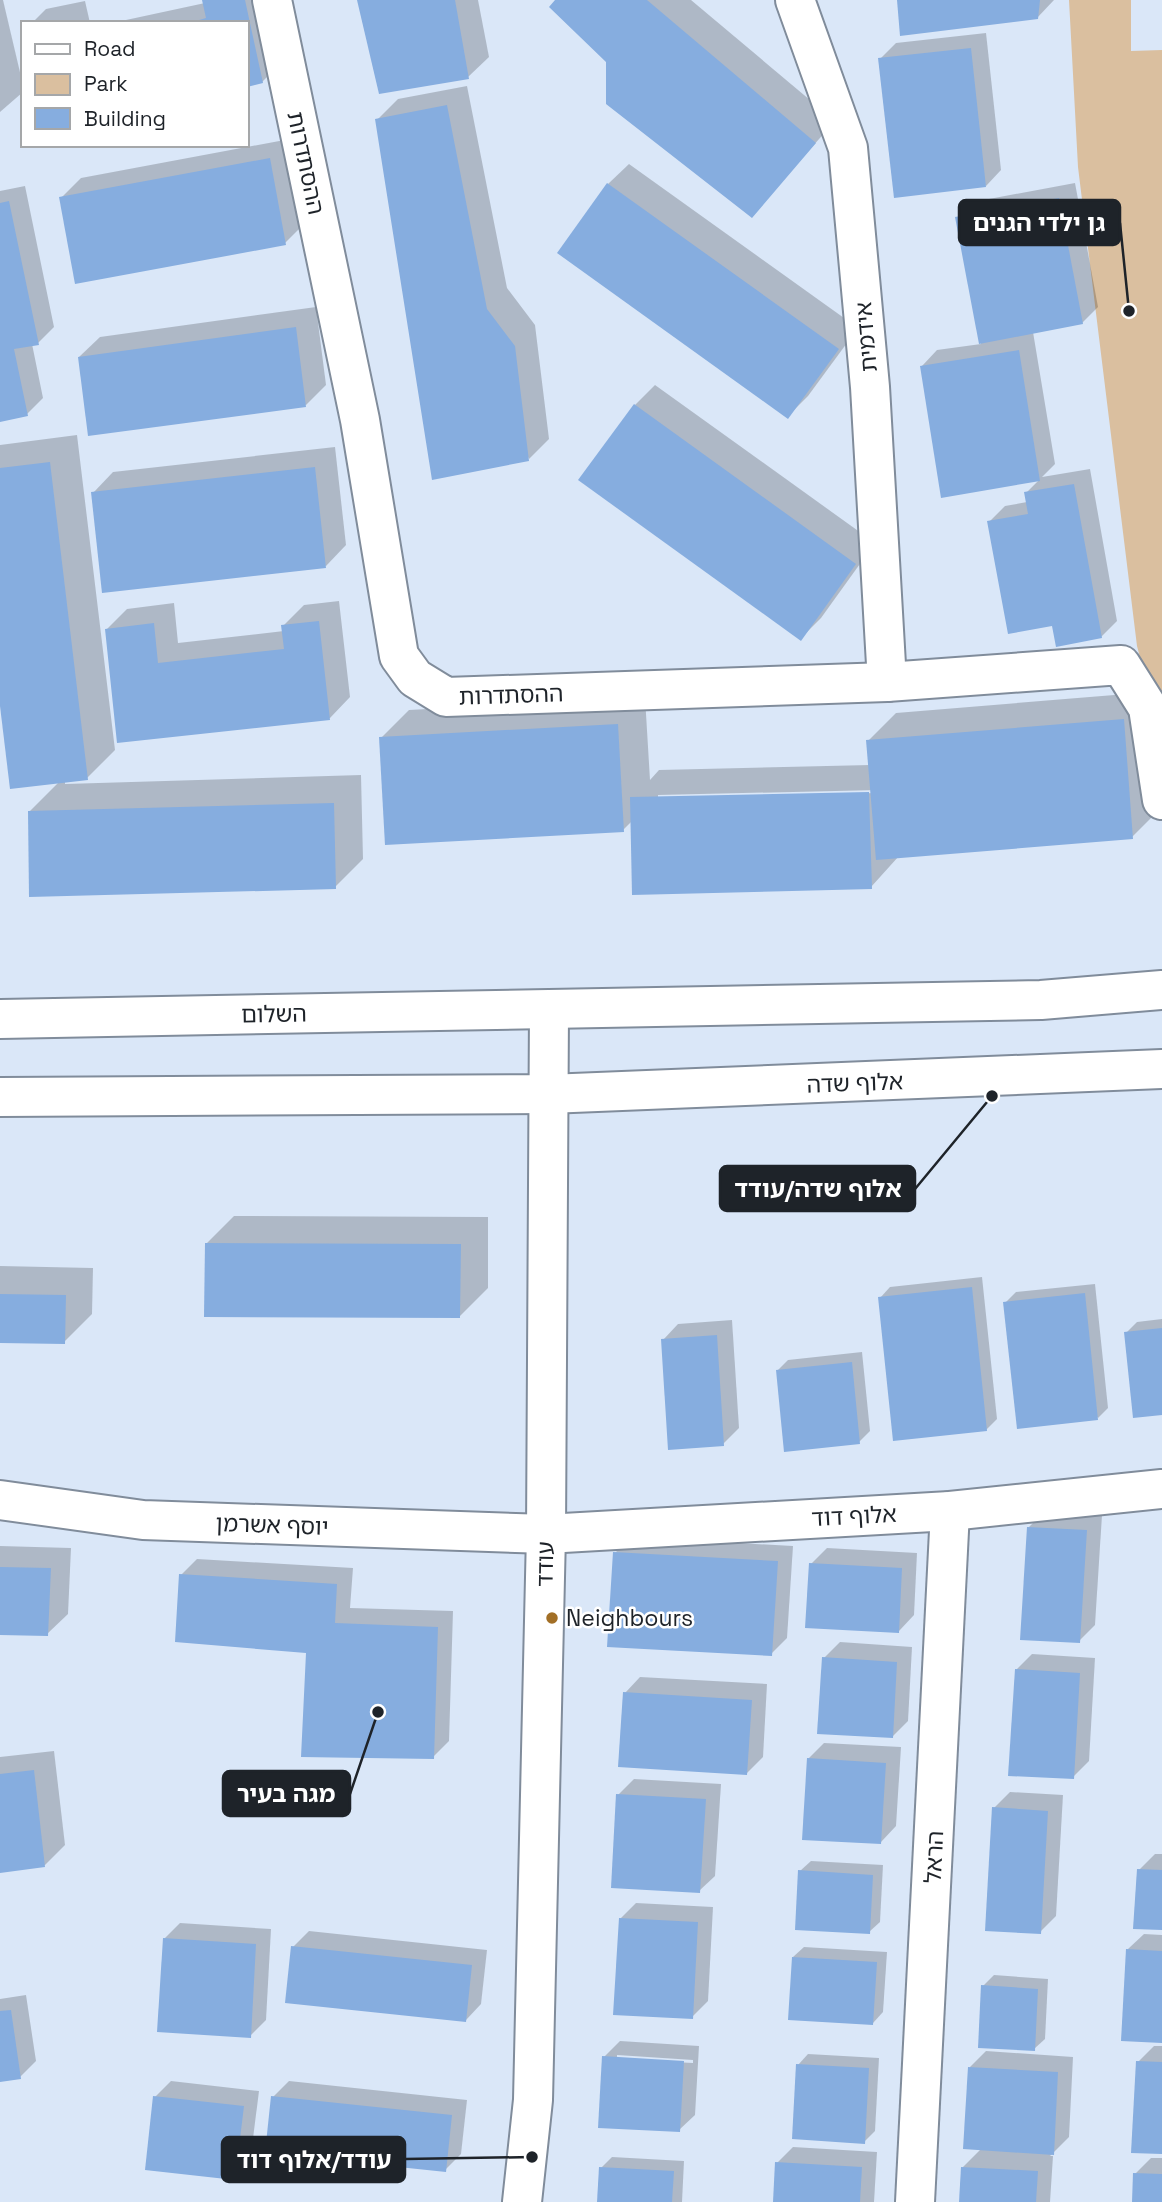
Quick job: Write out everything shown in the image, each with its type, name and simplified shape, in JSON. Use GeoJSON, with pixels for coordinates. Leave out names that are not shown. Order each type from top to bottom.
{"type":"FeatureCollection","features":[{"type":"Feature","properties":{"kind":"street","name":"ההסתדרות"},"geometry":{"type":"LineString","coordinates":[[272,0],[360,420],[399,656],[415,678],[446,697],[887,682],[1121,665],[1148,708],[1162,800]]}},
{"type":"Feature","properties":{"kind":"street","name":"אידמית"},"geometry":{"type":"LineString","coordinates":[[795,0],[848,148],[870,387],[887,682]]}},
{"type":"Feature","properties":{"kind":"street"},"geometry":{"type":"LineString","coordinates":[[549,1010],[1041,1000],[1162,990]]}},
{"type":"Feature","properties":{"kind":"street","name":"השלום"},"geometry":{"type":"LineString","coordinates":[[0,1019],[549,1010]]}},
{"type":"Feature","properties":{"kind":"street","name":"עודד"},"geometry":{"type":"LineString","coordinates":[[522,2202],[533,2099],[545,1534],[549,1010]]}},
{"type":"Feature","properties":{"kind":"street","name":"אלוף שדה"},"geometry":{"type":"LineString","coordinates":[[548,1094],[1162,1069]]}},
{"type":"Feature","properties":{"kind":"street"},"geometry":{"type":"LineString","coordinates":[[0,1097],[548,1094]]}},
{"type":"Feature","properties":{"kind":"street","name":"אלוף דוד"},"geometry":{"type":"LineString","coordinates":[[545,1534],[950,1511],[1162,1489]]}},
{"type":"Feature","properties":{"kind":"street","name":"יוסף אשרמן"},"geometry":{"type":"LineString","coordinates":[[0,1500],[143,1520],[545,1534]]}},
{"type":"Feature","properties":{"kind":"street","name":"הראל"},"geometry":{"type":"LineString","coordinates":[[915,2202],[950,1511]]}},
{"type":"Feature","properties":{"kind":"green space"},"geometry":{"type":"Polygon","coordinates":[[[1069,0],[1131,0],[1131,51],[1162,50],[1162,741],[1137,646],[1078,167],[1069,0]]]}},
{"type":"Feature","properties":{"kind":"building"},"geometry":{"type":"Polygon","coordinates":[[[202,0],[245,0],[263,83],[248,87],[248,21],[196,21],[206,18],[202,0]]]}},
{"type":"Feature","properties":{"kind":"building"},"geometry":{"type":"Polygon","coordinates":[[[357,0],[455,0],[469,79],[379,94],[357,0]]]}},
{"type":"Feature","properties":{"kind":"building"},"geometry":{"type":"Polygon","coordinates":[[[555,0],[647,0],[816,143],[752,218],[606,104],[606,62],[549,7],[555,0]]]}},
{"type":"Feature","properties":{"kind":"building"},"geometry":{"type":"Polygon","coordinates":[[[897,0],[1040,0],[1038,19],[900,36],[897,0]]]}},
{"type":"Feature","properties":{"kind":"building"},"geometry":{"type":"Polygon","coordinates":[[[971,48],[986,187],[894,198],[878,58],[971,48]]]}},
{"type":"Feature","properties":{"kind":"building"},"geometry":{"type":"Polygon","coordinates":[[[447,105],[487,309],[515,346],[529,461],[432,480],[375,119],[447,105]]]}},
{"type":"Feature","properties":{"kind":"building"},"geometry":{"type":"Polygon","coordinates":[[[270,158],[286,245],[75,284],[59,197],[270,158]]]}},
{"type":"Feature","properties":{"kind":"building"},"geometry":{"type":"Polygon","coordinates":[[[607,183],[839,349],[788,419],[557,253],[607,183]]]}},
{"type":"Feature","properties":{"kind":"building"},"geometry":{"type":"Polygon","coordinates":[[[1059,198],[1083,324],[979,344],[955,217],[1059,198]]]}},
{"type":"Feature","properties":{"kind":"building"},"geometry":{"type":"Polygon","coordinates":[[[9,201],[39,345],[14,349],[28,416],[0,422],[0,203],[9,201]]]}},
{"type":"Feature","properties":{"kind":"building"},"geometry":{"type":"Polygon","coordinates":[[[296,327],[306,407],[88,436],[78,357],[296,327]]]}},
{"type":"Feature","properties":{"kind":"building"},"geometry":{"type":"Polygon","coordinates":[[[1019,350],[1040,481],[941,498],[920,366],[1019,350]]]}},
{"type":"Feature","properties":{"kind":"building"},"geometry":{"type":"Polygon","coordinates":[[[634,404],[856,564],[801,641],[578,480],[634,404]]]}},
{"type":"Feature","properties":{"kind":"building"},"geometry":{"type":"Polygon","coordinates":[[[50,462],[88,780],[10,789],[0,706],[0,468],[50,462]]]}},
{"type":"Feature","properties":{"kind":"building"},"geometry":{"type":"Polygon","coordinates":[[[315,467],[326,568],[102,593],[91,492],[315,467]]]}},
{"type":"Feature","properties":{"kind":"building"},"geometry":{"type":"Polygon","coordinates":[[[1074,484],[1102,638],[1056,647],[1052,626],[1008,634],[987,521],[1028,514],[1024,492],[1074,484]]]}},
{"type":"Feature","properties":{"kind":"building"},"geometry":{"type":"Polygon","coordinates":[[[319,621],[330,720],[117,743],[105,629],[154,623],[158,663],[284,649],[281,625],[319,621]]]}},
{"type":"Feature","properties":{"kind":"building"},"geometry":{"type":"Polygon","coordinates":[[[1124,719],[1133,839],[876,860],[866,740],[1124,719]]]}},
{"type":"Feature","properties":{"kind":"building"},"geometry":{"type":"Polygon","coordinates":[[[618,724],[624,832],[385,845],[379,737],[618,724]]]}},
{"type":"Feature","properties":{"kind":"building"},"geometry":{"type":"Polygon","coordinates":[[[869,792],[872,889],[632,895],[630,797],[869,792]]]}},
{"type":"Feature","properties":{"kind":"building"},"geometry":{"type":"Polygon","coordinates":[[[334,803],[336,889],[29,897],[28,811],[334,803]]]}},
{"type":"Feature","properties":{"kind":"building"},"geometry":{"type":"Polygon","coordinates":[[[205,1243],[461,1244],[460,1318],[204,1317],[205,1243]]]}},
{"type":"Feature","properties":{"kind":"building"},"geometry":{"type":"Polygon","coordinates":[[[972,1287],[987,1431],[893,1441],[878,1297],[972,1287]]]}},
{"type":"Feature","properties":{"kind":"building"},"geometry":{"type":"Polygon","coordinates":[[[1085,1293],[1098,1420],[1017,1429],[1003,1302],[1085,1293]]]}},
{"type":"Feature","properties":{"kind":"building"},"geometry":{"type":"Polygon","coordinates":[[[0,1294],[66,1295],[65,1344],[0,1343],[0,1294]]]}},
{"type":"Feature","properties":{"kind":"building"},"geometry":{"type":"Polygon","coordinates":[[[1162,1328],[1162,1415],[1133,1418],[1124,1332],[1162,1328]]]}},
{"type":"Feature","properties":{"kind":"building"},"geometry":{"type":"Polygon","coordinates":[[[717,1335],[724,1446],[668,1450],[661,1339],[717,1335]]]}},
{"type":"Feature","properties":{"kind":"building"},"geometry":{"type":"Polygon","coordinates":[[[852,1362],[860,1444],[784,1452],[776,1370],[852,1362]]]}},
{"type":"Feature","properties":{"kind":"building"},"geometry":{"type":"Polygon","coordinates":[[[1027,1527],[1087,1530],[1080,1643],[1020,1640],[1027,1527]]]}},
{"type":"Feature","properties":{"kind":"building"},"geometry":{"type":"Polygon","coordinates":[[[613,1552],[778,1561],[772,1656],[607,1647],[613,1552]]]}},
{"type":"Feature","properties":{"kind":"building"},"geometry":{"type":"Polygon","coordinates":[[[809,1563],[902,1568],[899,1633],[805,1628],[809,1563]]]}},
{"type":"Feature","properties":{"kind":"building"},"geometry":{"type":"Polygon","coordinates":[[[0,1567],[51,1568],[48,1636],[0,1635],[0,1567]]]}},
{"type":"Feature","properties":{"kind":"building"},"geometry":{"type":"Polygon","coordinates":[[[179,1574],[337,1584],[335,1623],[438,1627],[434,1759],[301,1757],[306,1653],[175,1642],[179,1574]]]}},
{"type":"Feature","properties":{"kind":"building"},"geometry":{"type":"Polygon","coordinates":[[[822,1657],[897,1662],[893,1738],[817,1734],[822,1657]]]}},
{"type":"Feature","properties":{"kind":"building"},"geometry":{"type":"Polygon","coordinates":[[[1015,1669],[1080,1673],[1074,1779],[1008,1776],[1015,1669]]]}},
{"type":"Feature","properties":{"kind":"building"},"geometry":{"type":"Polygon","coordinates":[[[623,1692],[752,1700],[747,1775],[618,1767],[623,1692]]]}},
{"type":"Feature","properties":{"kind":"building"},"geometry":{"type":"Polygon","coordinates":[[[807,1758],[886,1763],[881,1844],[802,1840],[807,1758]]]}},
{"type":"Feature","properties":{"kind":"building"},"geometry":{"type":"Polygon","coordinates":[[[34,1770],[45,1867],[0,1873],[0,1774],[34,1770]]]}},
{"type":"Feature","properties":{"kind":"building"},"geometry":{"type":"Polygon","coordinates":[[[616,1794],[706,1799],[700,1893],[611,1888],[616,1794]]]}},
{"type":"Feature","properties":{"kind":"building"},"geometry":{"type":"Polygon","coordinates":[[[992,1807],[1048,1811],[1041,1934],[985,1931],[992,1807]]]}},
{"type":"Feature","properties":{"kind":"building"},"geometry":{"type":"Polygon","coordinates":[[[1137,1869],[1162,1870],[1162,1930],[1133,1929],[1137,1869]]]}},
{"type":"Feature","properties":{"kind":"building"},"geometry":{"type":"Polygon","coordinates":[[[798,1870],[873,1875],[870,1934],[795,1930],[798,1870]]]}},
{"type":"Feature","properties":{"kind":"building"},"geometry":{"type":"Polygon","coordinates":[[[619,1918],[698,1922],[693,2019],[613,2015],[619,1918]]]}},
{"type":"Feature","properties":{"kind":"building"},"geometry":{"type":"Polygon","coordinates":[[[163,1938],[256,1944],[251,2038],[157,2032],[163,1938]]]}},
{"type":"Feature","properties":{"kind":"building"},"geometry":{"type":"Polygon","coordinates":[[[291,1946],[472,1965],[466,2022],[285,2003],[291,1946]]]}},
{"type":"Feature","properties":{"kind":"building"},"geometry":{"type":"Polygon","coordinates":[[[1126,1949],[1162,1951],[1162,2043],[1121,2041],[1126,1949]]]}},
{"type":"Feature","properties":{"kind":"building"},"geometry":{"type":"Polygon","coordinates":[[[792,1957],[877,1962],[873,2025],[788,2020],[792,1957]]]}},
{"type":"Feature","properties":{"kind":"building"},"geometry":{"type":"Polygon","coordinates":[[[981,1985],[1038,1989],[1035,2051],[978,2048],[981,1985]]]}},
{"type":"Feature","properties":{"kind":"building"},"geometry":{"type":"Polygon","coordinates":[[[11,2010],[21,2079],[0,2082],[0,2011],[11,2010]]]}},
{"type":"Feature","properties":{"kind":"building"},"geometry":{"type":"Polygon","coordinates":[[[602,2056],[684,2061],[680,2132],[598,2128],[602,2056]]]}},
{"type":"Feature","properties":{"kind":"building"},"geometry":{"type":"Polygon","coordinates":[[[1136,2061],[1162,2062],[1162,2154],[1131,2153],[1136,2061]]]}},
{"type":"Feature","properties":{"kind":"building"},"geometry":{"type":"Polygon","coordinates":[[[796,2064],[869,2068],[865,2144],[792,2139],[796,2064]]]}},
{"type":"Feature","properties":{"kind":"building"},"geometry":{"type":"Polygon","coordinates":[[[968,2067],[1058,2072],[1054,2155],[963,2149],[968,2067]]]}},
{"type":"Feature","properties":{"kind":"building"},"geometry":{"type":"Polygon","coordinates":[[[153,2096],[244,2106],[235,2180],[145,2170],[153,2096]]]}},
{"type":"Feature","properties":{"kind":"building"},"geometry":{"type":"Polygon","coordinates":[[[271,2096],[452,2115],[446,2172],[265,2153],[271,2096]]]}},
{"type":"Feature","properties":{"kind":"building"},"geometry":{"type":"Polygon","coordinates":[[[775,2162],[862,2167],[860,2202],[773,2202],[775,2162]]]}},
{"type":"Feature","properties":{"kind":"building"},"geometry":{"type":"Polygon","coordinates":[[[599,2167],[674,2171],[672,2202],[597,2202],[599,2167]]]}},
{"type":"Feature","properties":{"kind":"building"},"geometry":{"type":"Polygon","coordinates":[[[961,2167],[1038,2171],[1036,2202],[959,2202],[961,2167]]]}},
{"type":"Feature","properties":{"kind":"building"},"geometry":{"type":"Polygon","coordinates":[[[1133,2173],[1162,2174],[1162,2202],[1132,2202],[1133,2173]]]}},
{"type":"Feature","properties":{"kind":"place","name":"גן ילדי הגנים"},"geometry":{"type":"Point","coordinates":[1129,311]}},
{"type":"Feature","properties":{"kind":"place","name":"אלוף שדה/עודד"},"geometry":{"type":"Point","coordinates":[992,1096]}},
{"type":"Feature","properties":{"kind":"place","name":"Neighbours"},"geometry":{"type":"Point","coordinates":[552,1618]}},
{"type":"Feature","properties":{"kind":"place","name":"מגה בעיר"},"geometry":{"type":"Point","coordinates":[378,1712]}},
{"type":"Feature","properties":{"kind":"place","name":"עודד/אלוף דוד"},"geometry":{"type":"Point","coordinates":[532,2157]}}]}
